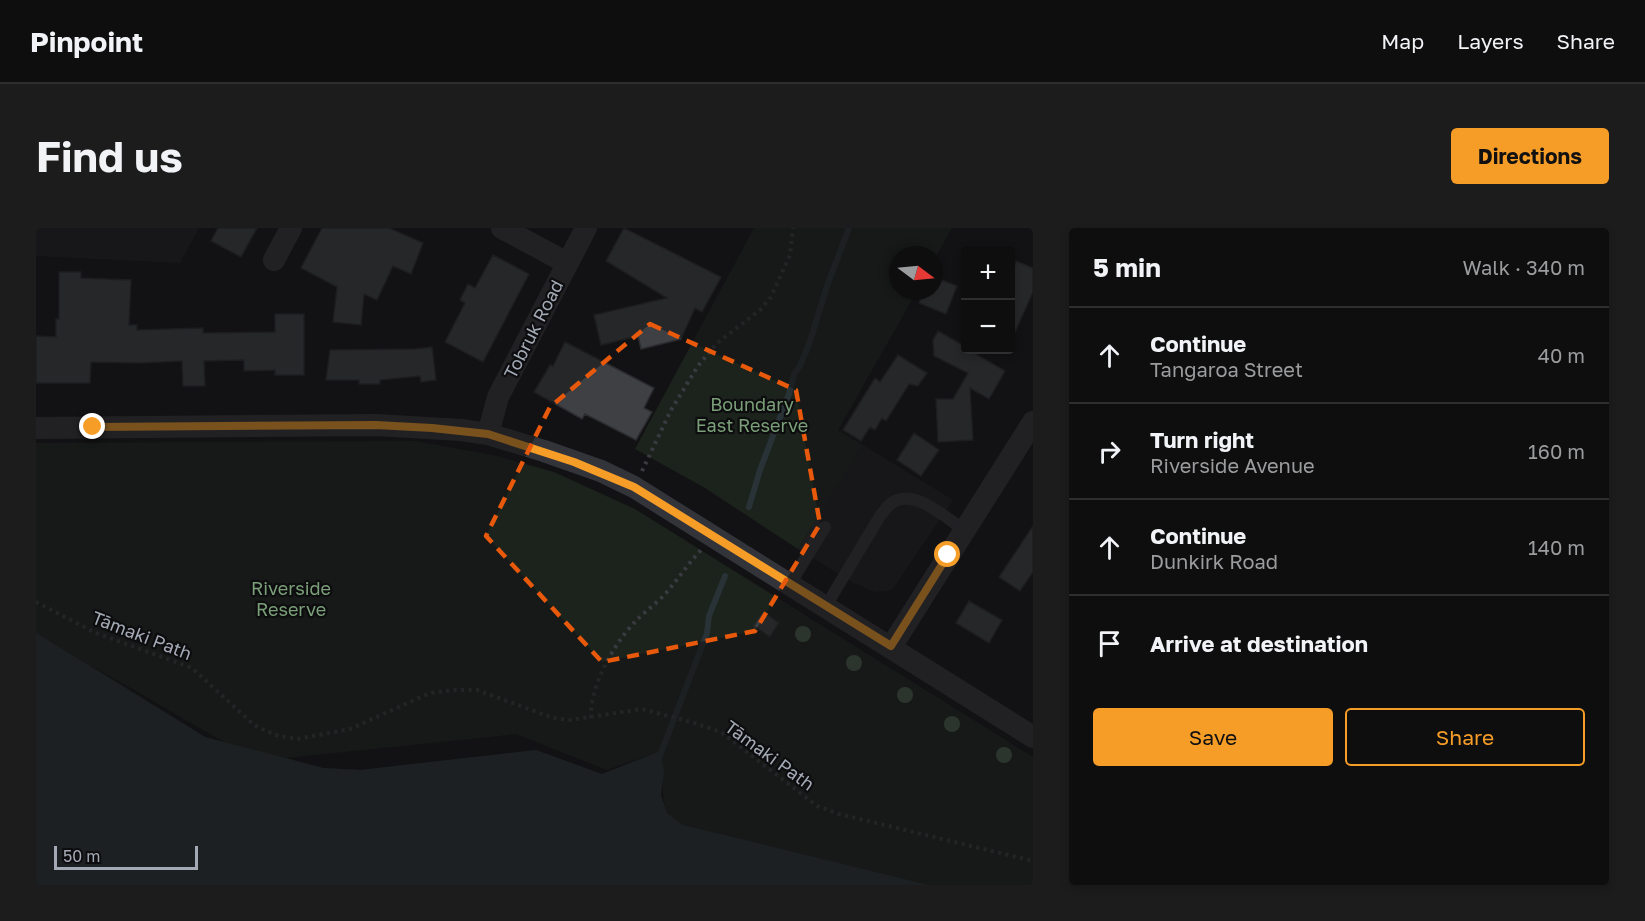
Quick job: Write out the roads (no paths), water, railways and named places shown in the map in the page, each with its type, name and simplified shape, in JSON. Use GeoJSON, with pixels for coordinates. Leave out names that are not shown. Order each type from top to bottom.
{"type":"FeatureCollection","features":[{"type":"Feature","properties":{"kind":"street"},"geometry":{"type":"LineString","coordinates":[[274,260],[291,228]]}},
{"type":"Feature","properties":{"kind":"street"},"geometry":{"type":"LineString","coordinates":[[502,228],[567,263]]}},
{"type":"Feature","properties":{"kind":"street","name":"Tobruk Road"},"geometry":{"type":"LineString","coordinates":[[488,434],[498,396],[586,228]]}},
{"type":"Feature","properties":{"kind":"street"},"geometry":{"type":"LineString","coordinates":[[891,646],[1033,422]]}},
{"type":"Feature","properties":{"kind":"street"},"geometry":{"type":"LineString","coordinates":[[36,428],[376,425],[488,434],[574,462],[634,487],[1033,737]]}},
{"type":"Feature","properties":{"kind":"lane"},"geometry":{"type":"LineString","coordinates":[[826,606],[880,516],[892,503],[903,498],[913,499],[927,505],[964,530]]}},
{"type":"Feature","properties":{"kind":"lane"},"geometry":{"type":"LineString","coordinates":[[790,584],[825,527]]}},
{"type":"Feature","properties":{"kind":"waterway"},"geometry":{"type":"LineString","coordinates":[[749,507],[794,374],[809,344],[828,283],[849,228]]}},
{"type":"Feature","properties":{"kind":"waterway"},"geometry":{"type":"LineString","coordinates":[[659,758],[707,633],[709,616],[725,576]]}},
{"type":"Feature","properties":{"kind":"park label","name":"Boundary East Reserve"},"geometry":{"type":"Point","coordinates":[752,414]}},
{"type":"Feature","properties":{"kind":"park label","name":"Riverside Reserve"},"geometry":{"type":"Point","coordinates":[291,598]}}]}
